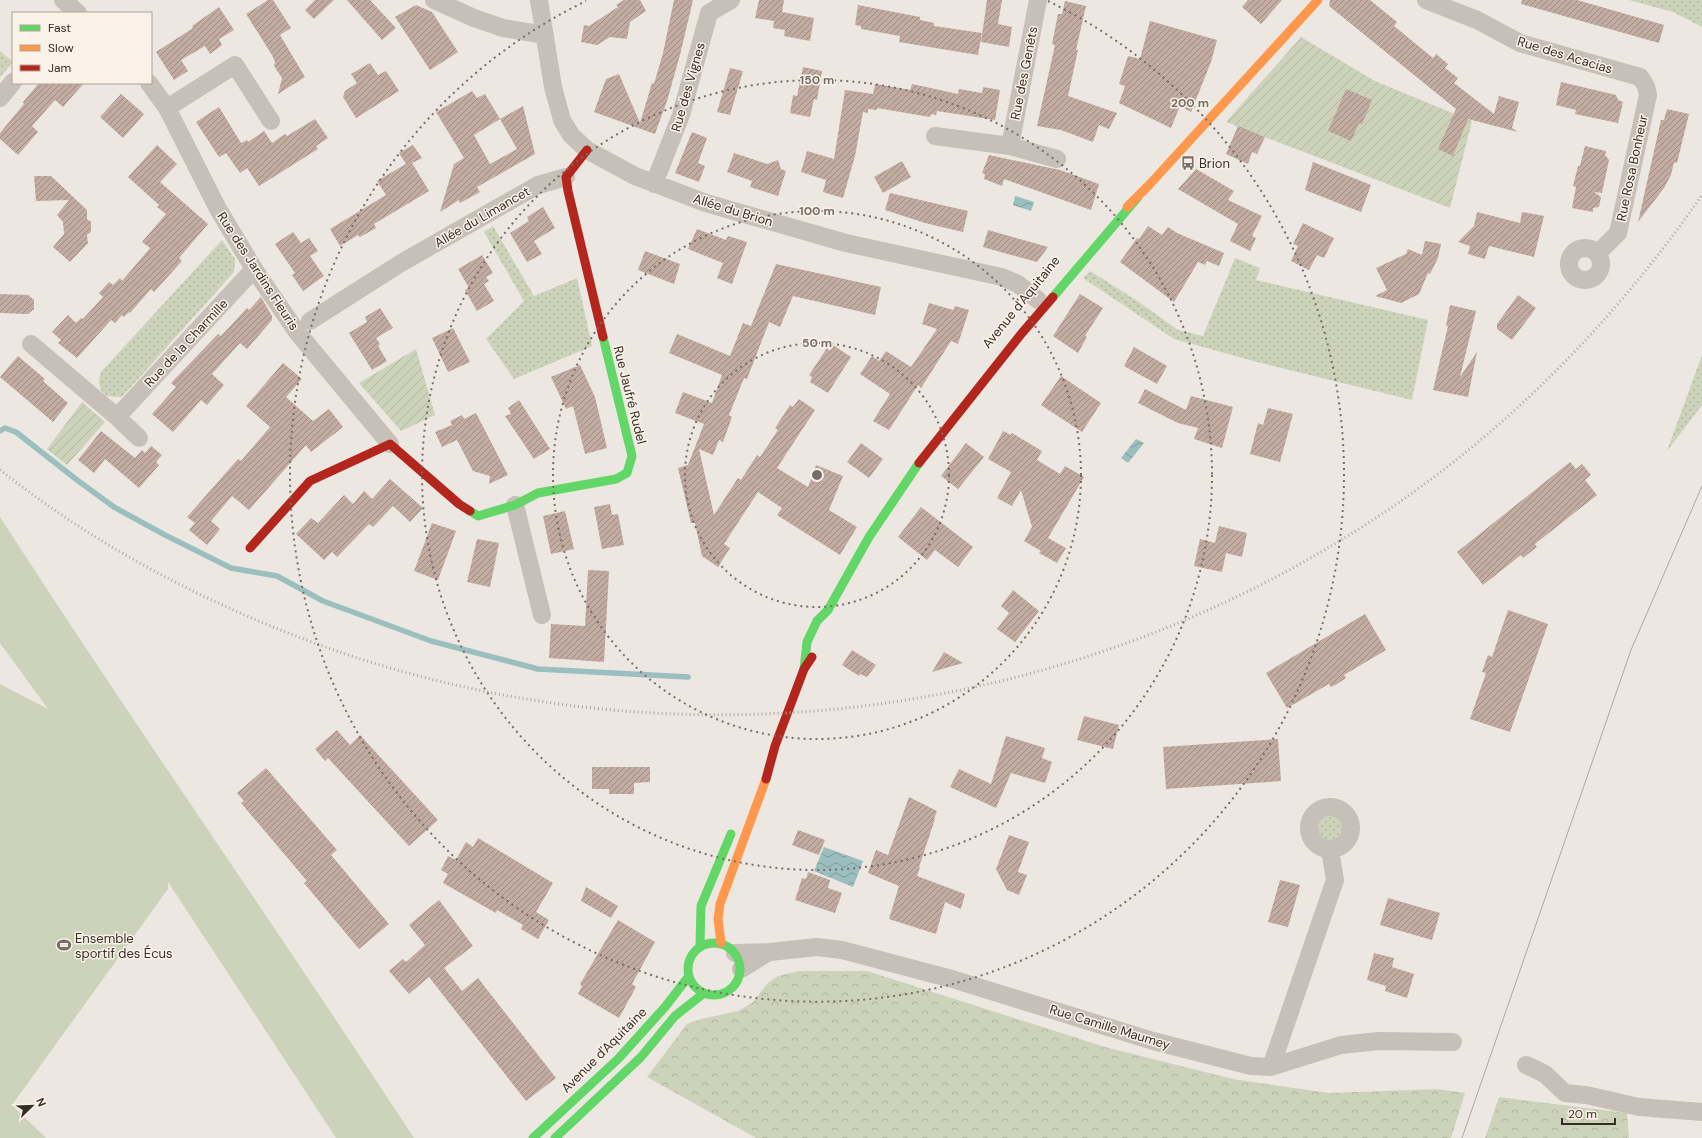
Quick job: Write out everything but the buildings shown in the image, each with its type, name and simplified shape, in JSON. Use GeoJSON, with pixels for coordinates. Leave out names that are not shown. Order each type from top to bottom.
{"type":"FeatureCollection","features":[{"type":"Feature","properties":{"kind":"street"},"geometry":{"type":"LineString","coordinates":[[434,0],[474,18],[502,28],[545,35]]}},
{"type":"Feature","properties":{"kind":"street","name":"Allée du Brion"},"geometry":{"type":"LineString","coordinates":[[539,0],[553,87],[562,120],[571,135],[587,150],[635,176],[706,203],[846,243],[1002,278],[1018,284],[1042,300]]}},
{"type":"Feature","properties":{"kind":"street","name":"Rue des Vignes"},"geometry":{"type":"LineString","coordinates":[[654,184],[681,115],[709,13],[731,0]]}},
{"type":"Feature","properties":{"kind":"street","name":"Rue des Genêts"},"geometry":{"type":"LineString","coordinates":[[1010,146],[1038,0]]}},
{"type":"Feature","properties":{"kind":"street","name":"Avenue d'Aquitaine"},"geometry":{"type":"LineString","coordinates":[[804,669],[806,642],[817,621],[828,610],[869,538],[911,473],[1042,300],[1318,0]]}},
{"type":"Feature","properties":{"kind":"street","name":"Rue des Acacias"},"geometry":{"type":"LineString","coordinates":[[1426,0],[1477,20],[1520,43],[1640,77]]}},
{"type":"Feature","properties":{"kind":"street"},"geometry":{"type":"LineString","coordinates":[[167,108],[235,65],[271,121]]}},
{"type":"Feature","properties":{"kind":"street","name":"Rue Rosa Bonheur"},"geometry":{"type":"LineString","coordinates":[[1597,254],[1618,232],[1648,95],[1646,86],[1640,77]]}},
{"type":"Feature","properties":{"kind":"street"},"geometry":{"type":"LineString","coordinates":[[0,98],[12,83]]}},
{"type":"Feature","properties":{"kind":"street","name":"Rue des Jardins Fleuris"},"geometry":{"type":"LineString","coordinates":[[150,84],[167,108],[218,209],[254,269],[297,332],[390,444]]}},
{"type":"Feature","properties":{"kind":"street"},"geometry":{"type":"LineString","coordinates":[[935,136],[1010,146],[1057,159]]}},
{"type":"Feature","properties":{"kind":"street"},"geometry":{"type":"LineString","coordinates":[[566,177],[587,150]]}},
{"type":"Feature","properties":{"kind":"street","name":"Allée du Limancet"},"geometry":{"type":"LineString","coordinates":[[310,321],[401,263],[538,185],[566,177]]}},
{"type":"Feature","properties":{"kind":"street","name":"Rue Jaufré Rudel"},"geometry":{"type":"LineString","coordinates":[[390,444],[459,504],[478,516],[515,505],[538,493],[616,479],[627,473],[632,456],[568,191],[566,177]]}},
{"type":"Feature","properties":{"kind":"street","name":"Avenue d'Aquitaine"},"geometry":{"type":"LineString","coordinates":[[1069,263],[1138,197]]}},
{"type":"Feature","properties":{"kind":"street","name":"Rue de la Charmille"},"geometry":{"type":"LineString","coordinates":[[117,417],[254,269]]}},
{"type":"Feature","properties":{"kind":"street"},"geometry":{"type":"LineString","coordinates":[[30,344],[117,417],[138,438]]}},
{"type":"Feature","properties":{"kind":"street"},"geometry":{"type":"LineString","coordinates":[[250,548],[310,481],[390,444]]}},
{"type":"Feature","properties":{"kind":"street"},"geometry":{"type":"LineString","coordinates":[[515,505],[542,615]]}},
{"type":"Feature","properties":{"kind":"street","name":"Avenue d'Aquitaine"},"geometry":{"type":"LineString","coordinates":[[826,627],[828,610]]}},
{"type":"Feature","properties":{"kind":"street","name":"Avenue d'Aquitaine"},"geometry":{"type":"LineString","coordinates":[[732,955],[718,919],[720,904],[762,791],[775,746],[804,669],[818,648]]}},
{"type":"Feature","properties":{"kind":"street","name":"Avenue d'Aquitaine"},"geometry":{"type":"LineString","coordinates":[[756,780],[775,746]]}},
{"type":"Feature","properties":{"kind":"street"},"geometry":{"type":"LineString","coordinates":[[700,946],[701,906],[734,828]]}},
{"type":"Feature","properties":{"kind":"street"},"geometry":{"type":"LineString","coordinates":[[1271,1067],[1335,880],[1330,850]]}},
{"type":"Feature","properties":{"kind":"street"},"geometry":{"type":"LineString","coordinates":[[713,942],[732,955],[737,981],[729,991],[717,995],[704,994],[697,989],[688,976],[689,960],[700,946],[713,942]]}},
{"type":"Feature","properties":{"kind":"street","name":"Rue Camille Maumey"},"geometry":{"type":"LineString","coordinates":[[732,955],[817,947],[842,950],[952,979],[1145,1039],[1251,1066],[1271,1067],[1341,1045],[1379,1041],[1453,1042]]}},
{"type":"Feature","properties":{"kind":"street","name":"Avenue d'Aquitaine"},"geometry":{"type":"LineString","coordinates":[[533,1138],[618,1059],[665,1007],[688,976]]}},
{"type":"Feature","properties":{"kind":"street"},"geometry":{"type":"LineString","coordinates":[[555,1138],[641,1057],[675,1016],[704,994]]}},
{"type":"Feature","properties":{"kind":"street"},"geometry":{"type":"LineString","coordinates":[[1526,1065],[1545,1074],[1565,1093],[1586,1095],[1639,1107],[1702,1112]]}},
{"type":"Feature","properties":{"kind":"green space"},"geometry":{"type":"Polygon","coordinates":[[[1629,0],[1702,0],[1702,27],[1673,12],[1629,0]]]}},
{"type":"Feature","properties":{"kind":"green space"},"geometry":{"type":"Polygon","coordinates":[[[1301,37],[1375,81],[1472,121],[1450,208],[1226,122],[1301,37]]]}},
{"type":"Feature","properties":{"kind":"green space"},"geometry":{"type":"Polygon","coordinates":[[[0,51],[12,61],[12,63],[0,77],[0,51]]]}},
{"type":"Feature","properties":{"kind":"green space"},"geometry":{"type":"Polygon","coordinates":[[[493,226],[534,296],[577,278],[592,346],[514,379],[486,339],[524,301],[484,232],[493,226]]]}},
{"type":"Feature","properties":{"kind":"green space"},"geometry":{"type":"Polygon","coordinates":[[[222,240],[235,259],[234,272],[122,397],[108,396],[102,392],[99,379],[101,372],[222,240]]]}},
{"type":"Feature","properties":{"kind":"green space"},"geometry":{"type":"Polygon","coordinates":[[[1235,258],[1260,268],[1256,280],[1428,320],[1412,400],[1257,362],[1174,339],[1083,278],[1090,271],[1136,300],[1178,330],[1203,336],[1235,258]]]}},
{"type":"Feature","properties":{"kind":"green space"},"geometry":{"type":"Polygon","coordinates":[[[416,349],[435,415],[401,431],[359,383],[416,349]]]}},
{"type":"Feature","properties":{"kind":"green space"},"geometry":{"type":"Polygon","coordinates":[[[1702,355],[1702,405],[1667,451],[1702,355]]]}},
{"type":"Feature","properties":{"kind":"green space"},"geometry":{"type":"Polygon","coordinates":[[[82,402],[105,422],[67,465],[47,449],[82,402]]]}},
{"type":"Feature","properties":{"kind":"green space"},"geometry":{"type":"Polygon","coordinates":[[[0,517],[414,1138],[336,1138],[168,882],[168,889],[12,1105],[46,1138],[0,1138],[0,684],[48,709],[0,643],[0,517]]]}},
{"type":"Feature","properties":{"kind":"green space"},"geometry":{"type":"Polygon","coordinates":[[[1329,813],[1335,814],[1343,822],[1343,834],[1335,842],[1329,843],[1323,842],[1315,834],[1314,828],[1315,822],[1323,814],[1329,813]]]}},
{"type":"Feature","properties":{"kind":"green space"},"geometry":{"type":"Polygon","coordinates":[[[798,971],[867,971],[1105,1047],[1233,1079],[1329,1093],[1437,1089],[1465,1093],[1451,1138],[756,1138],[647,1077],[687,1024],[701,1019],[738,1011],[753,1002],[767,984],[778,976],[798,971]]]}},
{"type":"Feature","properties":{"kind":"green space"},"geometry":{"type":"Polygon","coordinates":[[[1499,1097],[1627,1113],[1629,1138],[1485,1138],[1499,1097]]]}},
{"type":"Feature","properties":{"kind":"water"},"geometry":{"type":"Polygon","coordinates":[[[1015,196],[1034,202],[1031,211],[1013,205],[1015,196]]]}},
{"type":"Feature","properties":{"kind":"water"},"geometry":{"type":"Polygon","coordinates":[[[1136,439],[1144,443],[1128,463],[1121,458],[1136,439]]]}},
{"type":"Feature","properties":{"kind":"water"},"geometry":{"type":"Polygon","coordinates":[[[824,847],[863,861],[853,887],[814,871],[824,847]]]}},
{"type":"Feature","properties":{"kind":"waterway"},"geometry":{"type":"LineString","coordinates":[[0,431],[5,428],[16,432],[114,507],[165,535],[231,568],[277,576],[323,601],[431,641],[538,669],[688,677]]}},
{"type":"Feature","properties":{"kind":"tram line"},"geometry":{"type":"LineString","coordinates":[[1462,1138],[1631,650],[1702,486]]}},
{"type":"Feature","properties":{"kind":"railway"},"geometry":{"type":"LineString","coordinates":[[0,470],[77,525],[117,550],[158,573],[243,614],[331,649],[475,689],[621,711],[769,714],[915,699],[1058,666],[1196,615],[1328,548],[1451,464],[1487,435],[1555,372],[1587,339],[1647,269],[1702,195]]}},
{"type":"Feature","properties":{"kind":"traffic: fast"},"geometry":{"type":"LineString","coordinates":[[1053,297],[1138,197]]}},
{"type":"Feature","properties":{"kind":"traffic: fast"},"geometry":{"type":"LineString","coordinates":[[470,511],[478,516],[515,505],[538,493],[616,479],[627,473],[632,456],[603,337]]}},
{"type":"Feature","properties":{"kind":"traffic: fast"},"geometry":{"type":"LineString","coordinates":[[804,669],[807,642],[817,621],[828,610],[869,537],[919,463]]}},
{"type":"Feature","properties":{"kind":"traffic: fast"},"geometry":{"type":"LineString","coordinates":[[700,946],[701,906],[731,834]]}},
{"type":"Feature","properties":{"kind":"traffic: fast"},"geometry":{"type":"LineString","coordinates":[[709,943],[719,943],[733,950],[740,964],[740,969],[740,974],[733,988],[719,995],[709,995],[699,991],[692,984],[688,974],[688,964],[692,954],[699,947],[709,943]]}},
{"type":"Feature","properties":{"kind":"traffic: fast"},"geometry":{"type":"LineString","coordinates":[[533,1138],[618,1059],[665,1007],[689,976]]}},
{"type":"Feature","properties":{"kind":"traffic: fast"},"geometry":{"type":"LineString","coordinates":[[555,1138],[641,1057],[675,1016],[704,993]]}},
{"type":"Feature","properties":{"kind":"traffic: slow"},"geometry":{"type":"LineString","coordinates":[[1127,207],[1150,184],[1318,0]]}},
{"type":"Feature","properties":{"kind":"traffic: slow"},"geometry":{"type":"LineString","coordinates":[[721,943],[718,919],[720,904],[766,779]]}},
{"type":"Feature","properties":{"kind":"traffic: jam"},"geometry":{"type":"LineString","coordinates":[[587,150],[566,177],[568,191],[603,337]]}},
{"type":"Feature","properties":{"kind":"traffic: jam"},"geometry":{"type":"LineString","coordinates":[[919,463],[1022,333],[1053,297]]}},
{"type":"Feature","properties":{"kind":"traffic: jam"},"geometry":{"type":"LineString","coordinates":[[250,548],[310,481],[390,444],[459,504],[470,511]]}},
{"type":"Feature","properties":{"kind":"traffic: jam"},"geometry":{"type":"LineString","coordinates":[[766,779],[775,746],[804,669],[812,657]]}},
{"type":"Feature","properties":{"kind":"place","name":"Brion"},"geometry":{"type":"Point","coordinates":[1188,163]}},
{"type":"Feature","properties":{"kind":"place","name":"Ensemble sportif des Écus"},"geometry":{"type":"Point","coordinates":[64,945]}}]}
